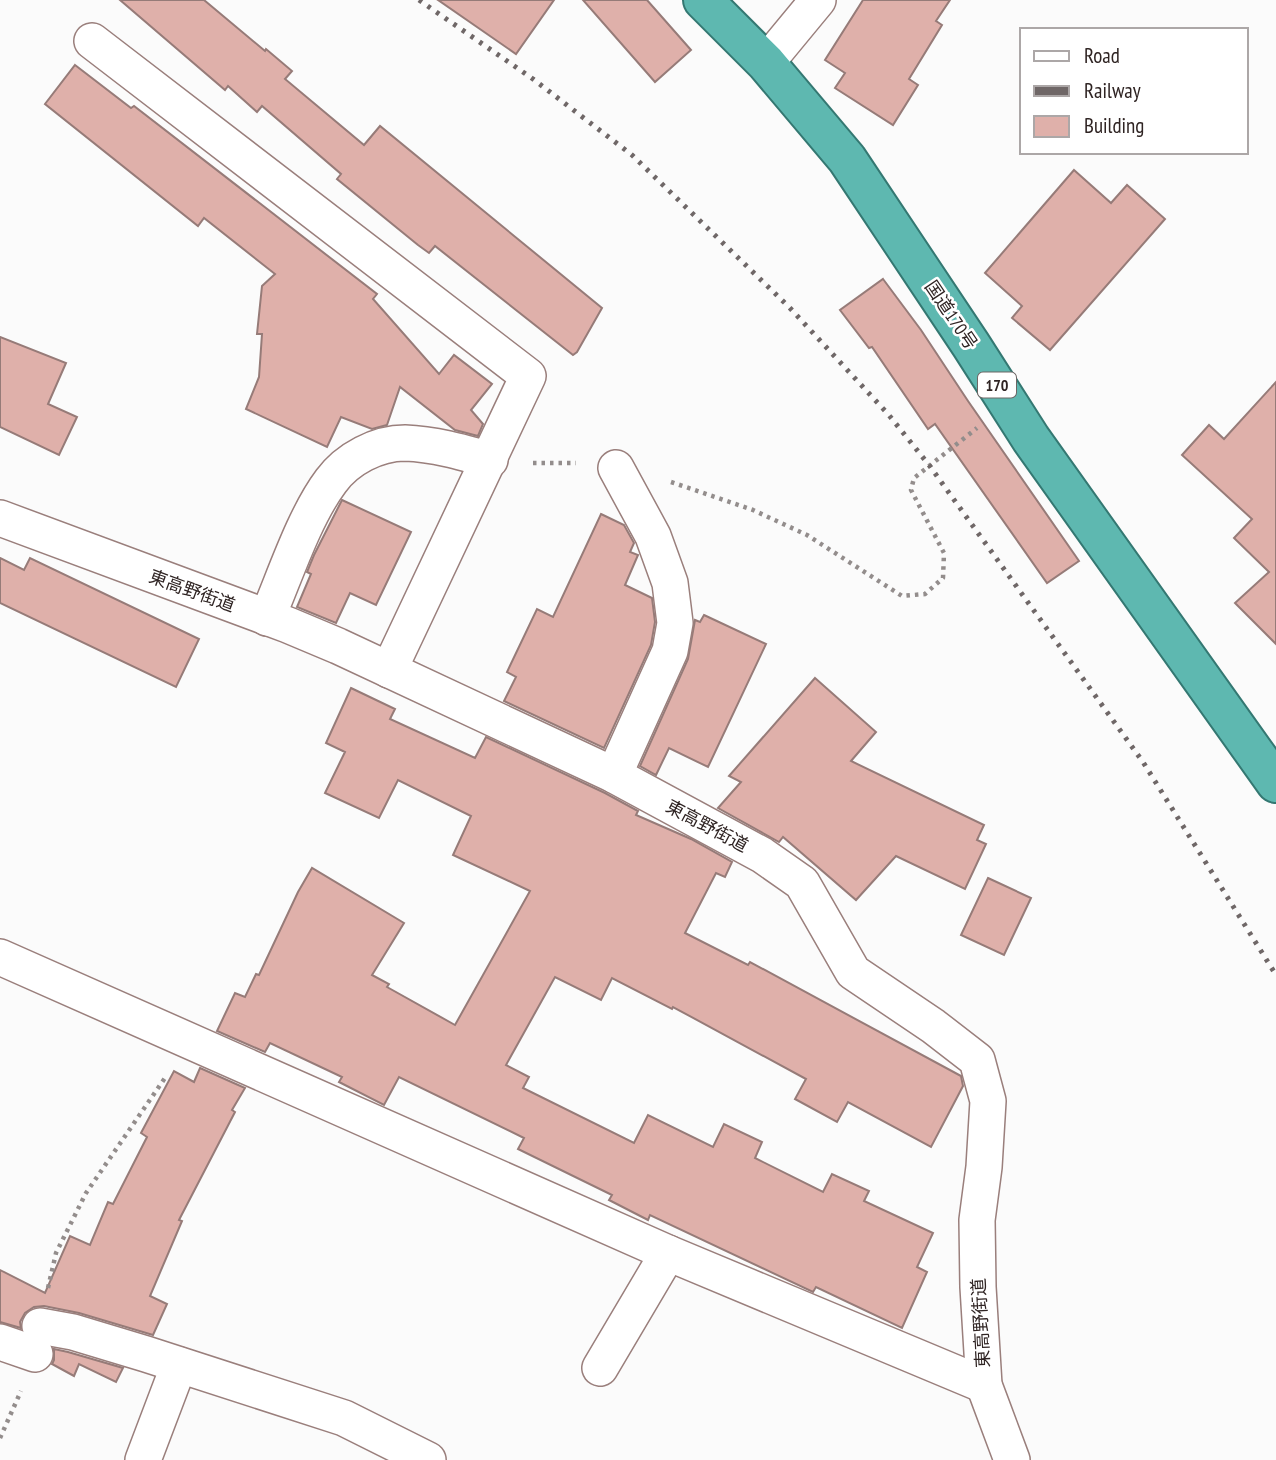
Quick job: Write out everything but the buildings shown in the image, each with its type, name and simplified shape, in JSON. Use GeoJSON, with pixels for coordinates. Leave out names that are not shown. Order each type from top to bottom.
{"type":"FeatureCollection","features":[{"type":"Feature","properties":{"kind":"highway","name":"国道170号"},"geometry":{"type":"LineString","coordinates":[[703,0],[766,63],[847,159],[1009,406],[1276,783]]}},
{"type":"Feature","properties":{"kind":"street"},"geometry":{"type":"LineString","coordinates":[[766,63],[818,0]]}},
{"type":"Feature","properties":{"kind":"street"},"geometry":{"type":"LineString","coordinates":[[92,41],[528,376],[388,670]]}},
{"type":"Feature","properties":{"kind":"street"},"geometry":{"type":"LineString","coordinates":[[267,618],[312,514],[331,480],[352,462],[375,447],[403,443],[432,446],[490,460]]}},
{"type":"Feature","properties":{"kind":"street"},"geometry":{"type":"LineString","coordinates":[[614,775],[670,651],[675,623],[670,583],[653,536],[617,468]]}},
{"type":"Feature","properties":{"kind":"street","name":"東高野街道"},"geometry":{"type":"LineString","coordinates":[[0,518],[288,625],[388,670],[614,775],[762,855],[802,883],[853,972],[933,1026],[977,1060],[988,1101],[977,1220],[984,1385],[1012,1460]]}},
{"type":"Feature","properties":{"kind":"street"},"geometry":{"type":"LineString","coordinates":[[0,957],[668,1253],[984,1385]]}},
{"type":"Feature","properties":{"kind":"street"},"geometry":{"type":"LineString","coordinates":[[600,1368],[668,1253]]}},
{"type":"Feature","properties":{"kind":"street"},"geometry":{"type":"LineString","coordinates":[[0,1342],[38,1340],[73,1332],[344,1418],[428,1460]]}},
{"type":"Feature","properties":{"kind":"street"},"geometry":{"type":"LineString","coordinates":[[142,1460],[179,1365]]}},
{"type":"Feature","properties":{"kind":"path"},"geometry":{"type":"LineString","coordinates":[[490,460],[512,465],[555,461],[617,468],[691,487],[753,510],[807,535],[902,596],[925,594],[943,578],[944,553],[911,490],[914,478],[1009,406]]}},
{"type":"Feature","properties":{"kind":"path"},"geometry":{"type":"LineString","coordinates":[[0,1438],[13,1414],[38,1340],[56,1252],[86,1193],[189,1043]]}},
{"type":"Feature","properties":{"kind":"railway"},"geometry":{"type":"LineString","coordinates":[[419,0],[533,79],[632,155],[789,307],[888,414],[929,465],[1143,762],[1276,975]]}}]}
